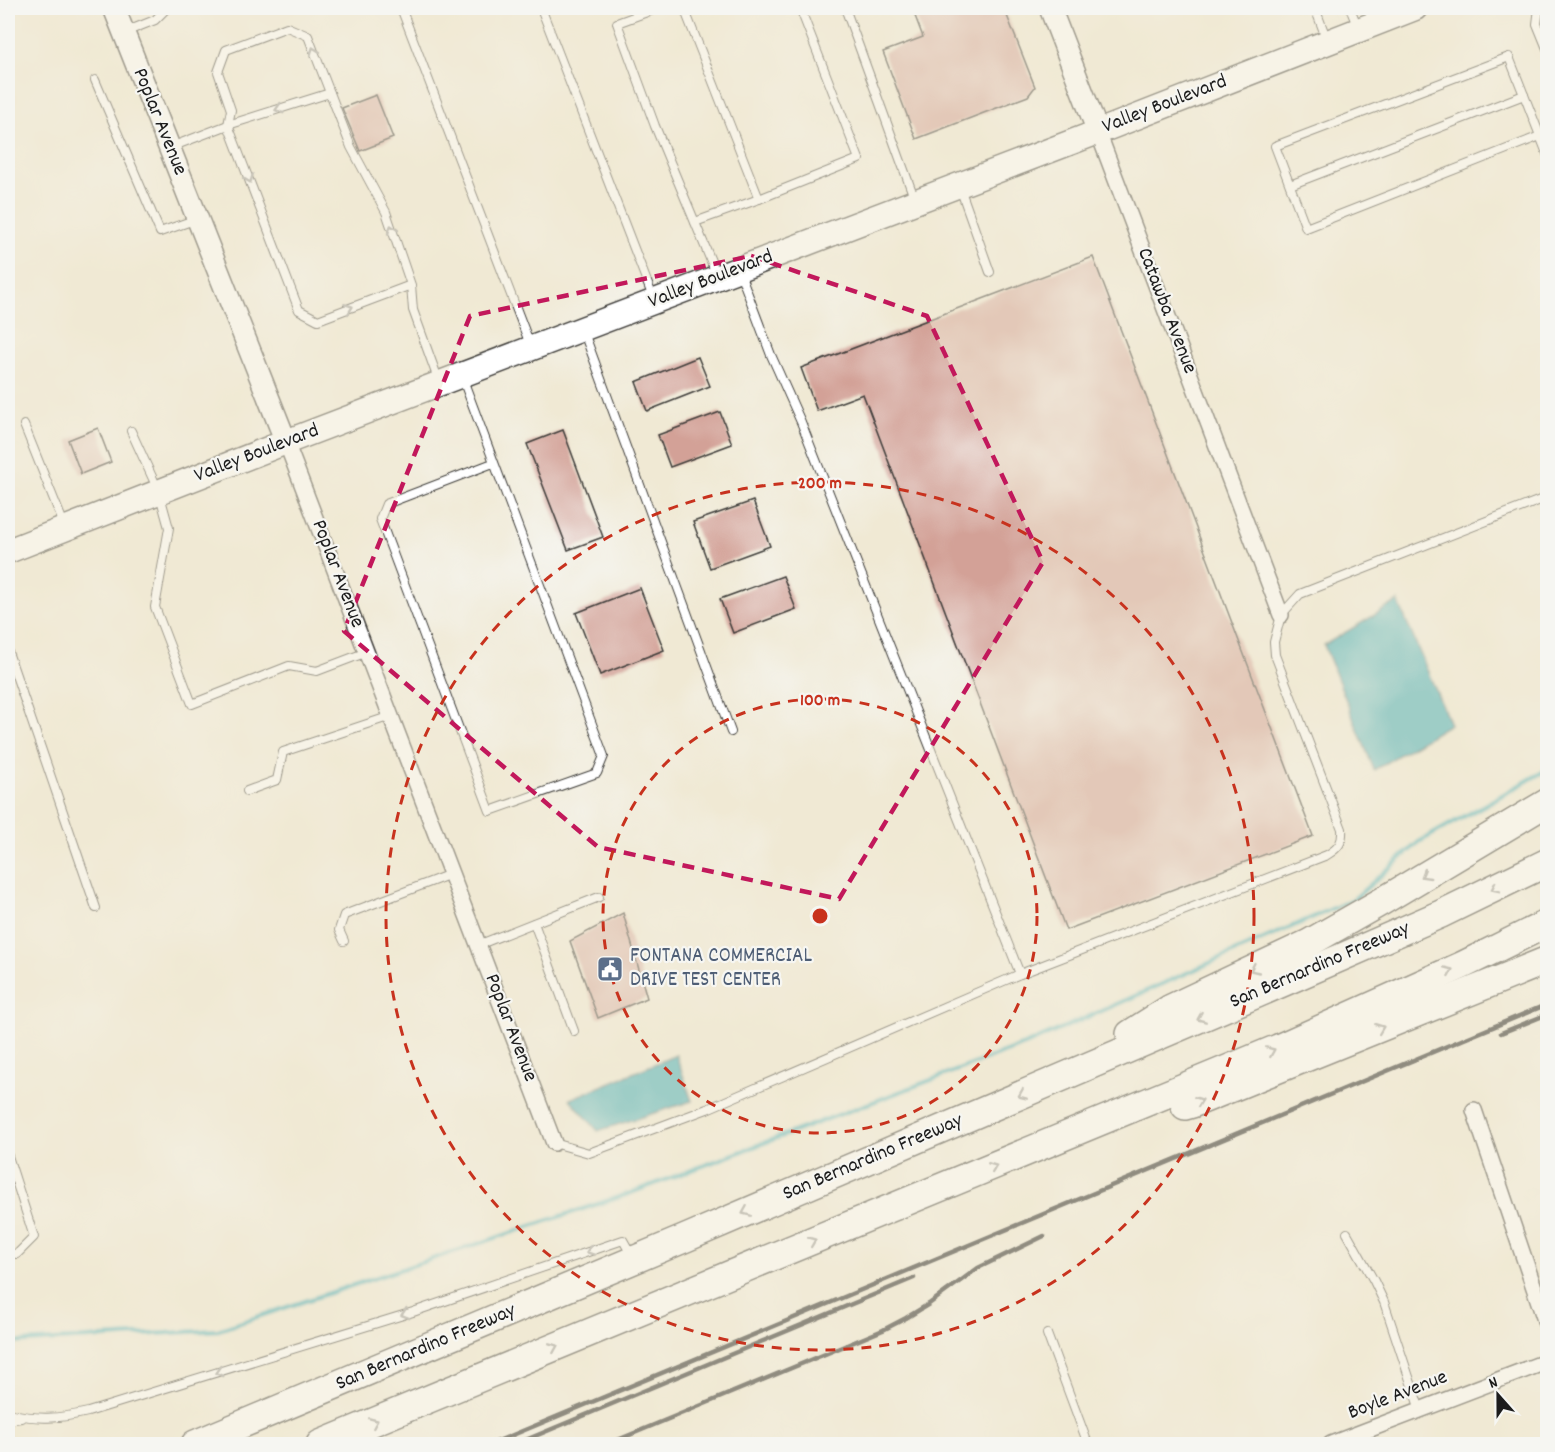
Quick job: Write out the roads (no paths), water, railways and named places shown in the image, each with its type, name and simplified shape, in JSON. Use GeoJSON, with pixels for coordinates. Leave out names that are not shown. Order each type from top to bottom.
{"type":"FeatureCollection","features":[{"type":"Feature","properties":{"kind":"highway"},"geometry":{"type":"LineString","coordinates":[[1062,1078],[1171,1008],[1309,943],[1548,802]]}},
{"type":"Feature","properties":{"kind":"highway","name":"San Bernardino Freeway"},"geometry":{"type":"LineString","coordinates":[[195,1444],[1062,1078],[1441,914],[1548,862]]}},
{"type":"Feature","properties":{"kind":"highway"},"geometry":{"type":"LineString","coordinates":[[320,1444],[1278,1048],[1548,923]]}},
{"type":"Feature","properties":{"kind":"highway"},"geometry":{"type":"LineString","coordinates":[[1101,1122],[1192,1104],[1548,960]]}},
{"type":"Feature","properties":{"kind":"main road","name":"Valley Boulevard"},"geometry":{"type":"LineString","coordinates":[[8,551],[1327,42],[1355,18],[1414,8]]}},
{"type":"Feature","properties":{"kind":"street","name":"Poplar Avenue"},"geometry":{"type":"LineString","coordinates":[[114,8],[286,442],[554,1143]]}},
{"type":"Feature","properties":{"kind":"street","name":"Catawba Avenue"},"geometry":{"type":"LineString","coordinates":[[1050,8],[1281,615]]}},
{"type":"Feature","properties":{"kind":"street"},"geometry":{"type":"LineString","coordinates":[[1474,1110],[1548,1329]]}},
{"type":"Feature","properties":{"kind":"street","name":"Boyle Avenue"},"geometry":{"type":"LineString","coordinates":[[1337,1443],[1548,1361]]}},
{"type":"Feature","properties":{"kind":"lane"},"geometry":{"type":"LineString","coordinates":[[124,33],[156,20],[167,8]]}},
{"type":"Feature","properties":{"kind":"lane"},"geometry":{"type":"LineString","coordinates":[[401,8],[531,348]]}},
{"type":"Feature","properties":{"kind":"lane"},"geometry":{"type":"LineString","coordinates":[[541,8],[655,301]]}},
{"type":"Feature","properties":{"kind":"lane"},"geometry":{"type":"LineString","coordinates":[[658,8],[617,23],[695,222],[728,273],[771,355],[801,422],[1020,974]]}},
{"type":"Feature","properties":{"kind":"lane"},"geometry":{"type":"LineString","coordinates":[[684,8],[759,199]]}},
{"type":"Feature","properties":{"kind":"lane"},"geometry":{"type":"LineString","coordinates":[[695,222],[859,159],[800,8]]}},
{"type":"Feature","properties":{"kind":"lane"},"geometry":{"type":"LineString","coordinates":[[845,8],[916,201]]}},
{"type":"Feature","properties":{"kind":"lane"},"geometry":{"type":"LineString","coordinates":[[1315,8],[1327,42]]}},
{"type":"Feature","properties":{"kind":"lane"},"geometry":{"type":"LineString","coordinates":[[1548,12],[1541,8],[1538,24],[1548,51]]}},
{"type":"Feature","properties":{"kind":"lane"},"geometry":{"type":"LineString","coordinates":[[411,285],[318,320],[299,310],[228,125],[231,110],[218,72],[226,50],[287,27],[308,36],[351,147],[386,212],[411,285],[413,310],[494,463],[604,756],[597,773],[490,811],[380,519],[386,504],[494,463]]}},
{"type":"Feature","properties":{"kind":"lane"},"geometry":{"type":"LineString","coordinates":[[1540,136],[1306,228],[1275,146],[1509,57],[1548,156]]}},
{"type":"Feature","properties":{"kind":"lane"},"geometry":{"type":"LineString","coordinates":[[95,80],[160,232],[198,218]]}},
{"type":"Feature","properties":{"kind":"lane"},"geometry":{"type":"LineString","coordinates":[[169,148],[228,125],[330,93]]}},
{"type":"Feature","properties":{"kind":"lane"},"geometry":{"type":"LineString","coordinates":[[1290,185],[1524,95]]}},
{"type":"Feature","properties":{"kind":"lane"},"geometry":{"type":"LineString","coordinates":[[959,185],[990,272]]}},
{"type":"Feature","properties":{"kind":"lane"},"geometry":{"type":"LineString","coordinates":[[582,329],[731,732]]}},
{"type":"Feature","properties":{"kind":"lane"},"geometry":{"type":"LineString","coordinates":[[24,425],[65,528]]}},
{"type":"Feature","properties":{"kind":"lane"},"geometry":{"type":"LineString","coordinates":[[131,430],[159,492],[169,528],[155,607],[192,704],[290,666],[317,671],[366,652]]}},
{"type":"Feature","properties":{"kind":"lane"},"geometry":{"type":"LineString","coordinates":[[554,1143],[589,1153],[707,1109],[1020,974],[1336,850],[1343,837],[1339,820],[1275,655],[1274,642],[1281,615],[1300,594],[1548,497]]}},
{"type":"Feature","properties":{"kind":"lane"},"geometry":{"type":"LineString","coordinates":[[8,652],[96,908]]}},
{"type":"Feature","properties":{"kind":"lane"},"geometry":{"type":"LineString","coordinates":[[247,791],[277,780],[283,752],[391,716]]}},
{"type":"Feature","properties":{"kind":"lane"},"geometry":{"type":"LineString","coordinates":[[344,941],[339,930],[345,915],[451,874]]}},
{"type":"Feature","properties":{"kind":"lane"},"geometry":{"type":"LineString","coordinates":[[478,945],[598,897]]}},
{"type":"Feature","properties":{"kind":"lane"},"geometry":{"type":"LineString","coordinates":[[534,923],[574,1031]]}},
{"type":"Feature","properties":{"kind":"lane"},"geometry":{"type":"LineString","coordinates":[[8,1156],[34,1237],[17,1254],[8,1253]]}},
{"type":"Feature","properties":{"kind":"lane"},"geometry":{"type":"LineString","coordinates":[[1347,1233],[1384,1302],[1419,1410]]}},
{"type":"Feature","properties":{"kind":"lane"},"geometry":{"type":"LineString","coordinates":[[8,1420],[62,1418],[88,1412],[413,1312],[623,1240],[634,1260]]}},
{"type":"Feature","properties":{"kind":"lane"},"geometry":{"type":"LineString","coordinates":[[1047,1334],[1088,1444]]}},
{"type":"Feature","properties":{"kind":"lane"},"geometry":{"type":"LineString","coordinates":[[8,1413],[26,1418]]}},
{"type":"Feature","properties":{"kind":"water"},"geometry":{"type":"Polygon","coordinates":[[[1398,601],[1450,724],[1374,770],[1324,645],[1398,601]]]}},
{"type":"Feature","properties":{"kind":"water"},"geometry":{"type":"Polygon","coordinates":[[[676,1055],[692,1101],[598,1131],[570,1099],[676,1055]]]}},
{"type":"Feature","properties":{"kind":"waterway"},"geometry":{"type":"LineString","coordinates":[[8,1343],[218,1330],[628,1194],[1027,1044],[1354,899],[1419,842],[1548,769]]}},
{"type":"Feature","properties":{"kind":"railway"},"geometry":{"type":"LineString","coordinates":[[491,1444],[1548,1004]]}},
{"type":"Feature","properties":{"kind":"railway"},"geometry":{"type":"LineString","coordinates":[[1501,1033],[1548,1014]]}},
{"type":"Feature","properties":{"kind":"railway"},"geometry":{"type":"LineString","coordinates":[[608,1444],[883,1330],[929,1304],[978,1268],[1044,1236]]}},
{"type":"Feature","properties":{"kind":"railway"},"geometry":{"type":"LineString","coordinates":[[516,1444],[914,1278]]}},
{"type":"Feature","properties":{"kind":"place","name":"FONTANA COMMERCIAL DRIVE TEST CENTER"},"geometry":{"type":"Point","coordinates":[610,969]}}]}
